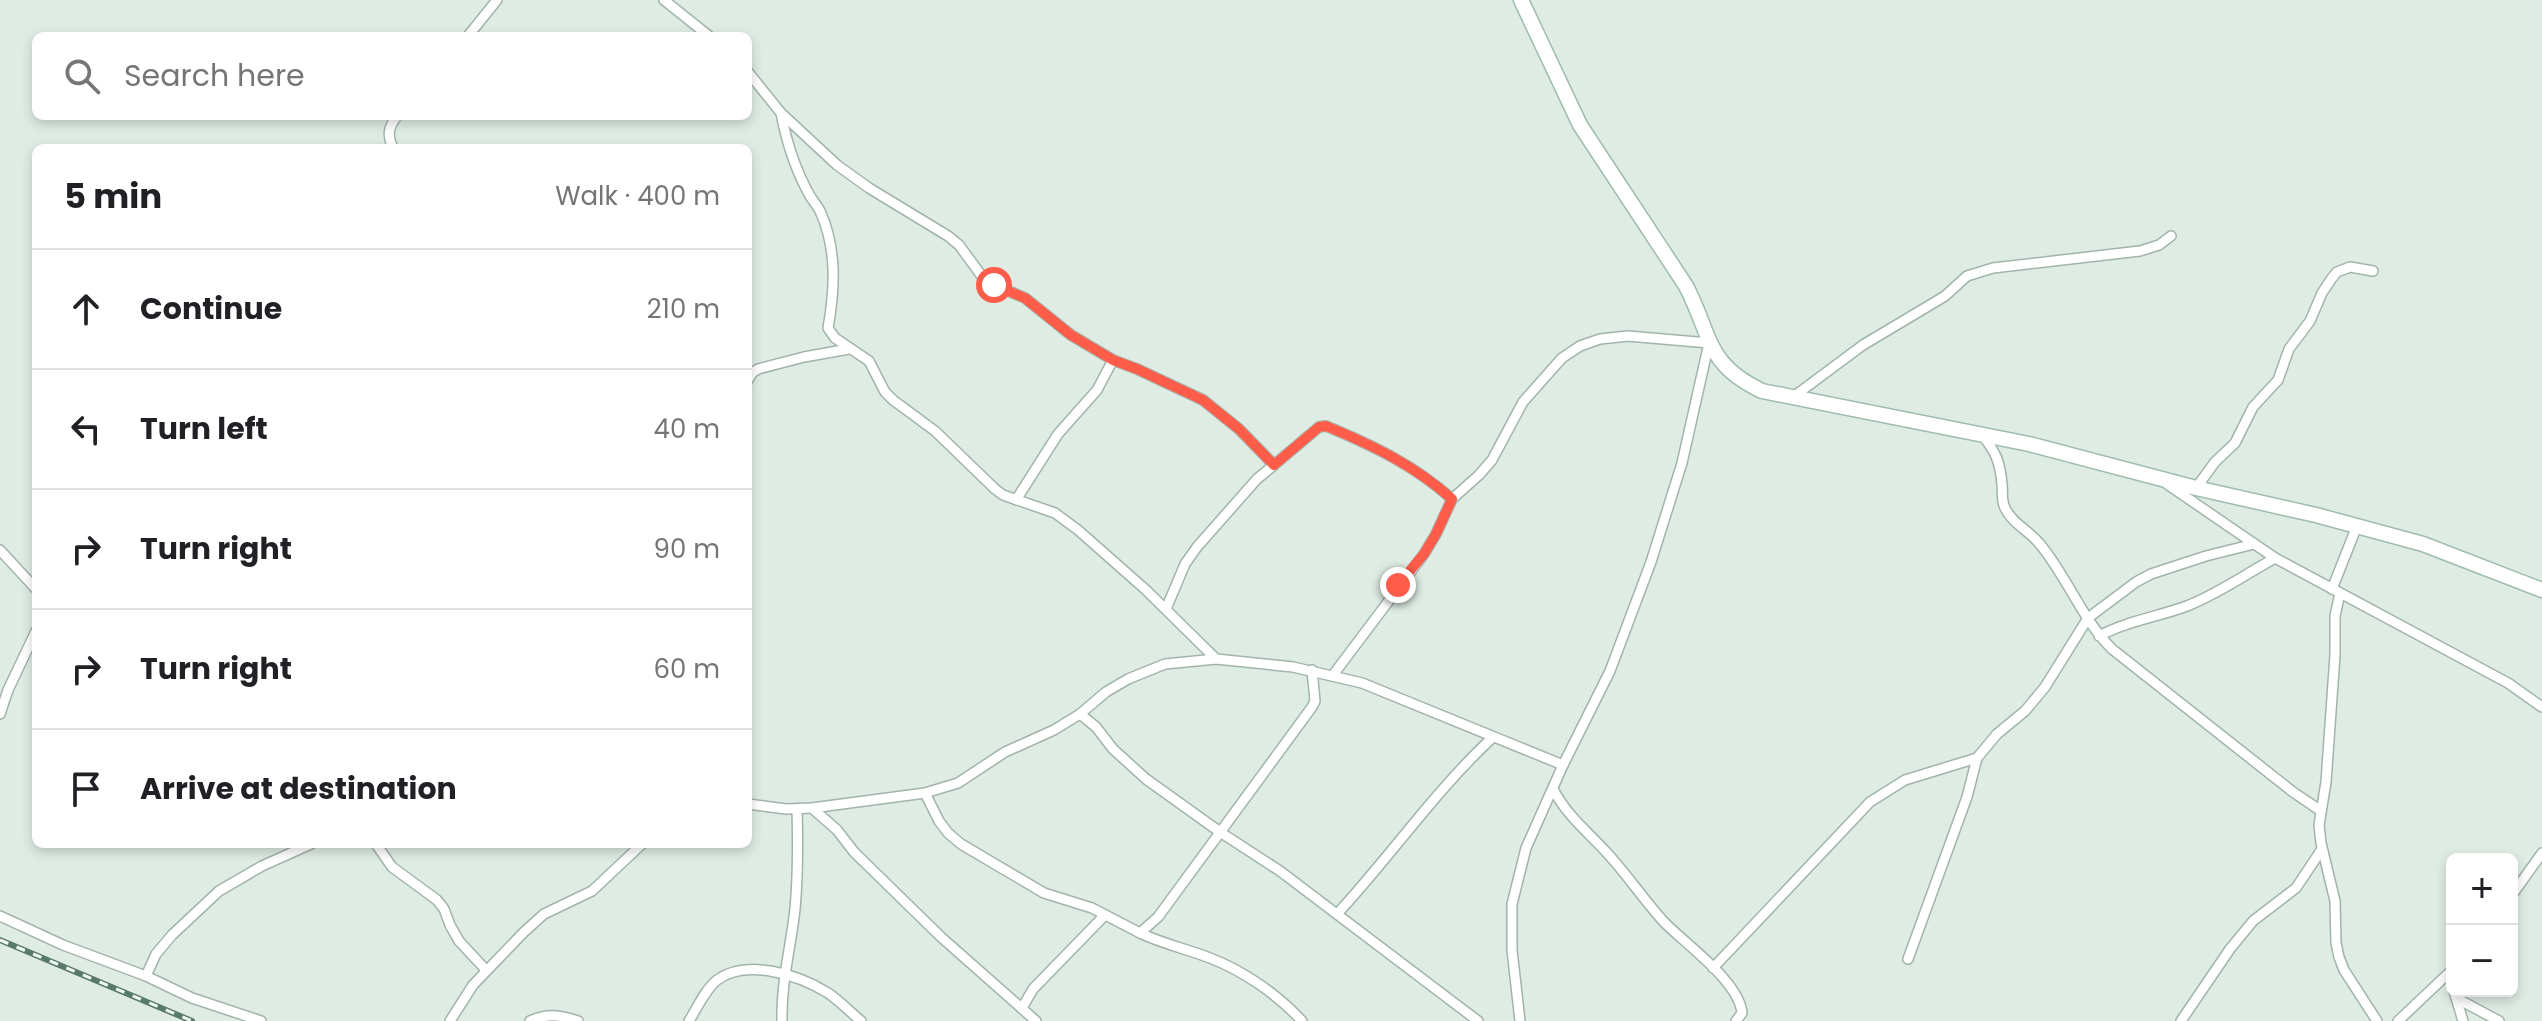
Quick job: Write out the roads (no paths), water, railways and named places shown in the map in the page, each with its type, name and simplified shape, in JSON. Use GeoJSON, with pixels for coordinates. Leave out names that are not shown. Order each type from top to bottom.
{"type":"FeatureCollection","features":[{"type":"Feature","properties":{"kind":"street"},"geometry":{"type":"LineString","coordinates":[[471,32],[497,0]]}},
{"type":"Feature","properties":{"kind":"street"},"geometry":{"type":"LineString","coordinates":[[664,0],[704,32]]}},
{"type":"Feature","properties":{"kind":"street"},"geometry":{"type":"LineString","coordinates":[[1521,0],[1580,125],[1686,286],[1709,343],[1726,370],[1741,381],[1762,391],[1982,435],[2357,526],[2423,544],[2542,590]]}},
{"type":"Feature","properties":{"kind":"street"},"geometry":{"type":"LineString","coordinates":[[752,77],[781,113],[852,176],[948,236],[959,245],[981,275],[994,285],[1025,298],[1071,335],[1113,360],[1203,400],[1239,429],[1274,465]]}},
{"type":"Feature","properties":{"kind":"street"},"geometry":{"type":"LineString","coordinates":[[781,113],[788,141],[809,194],[818,207],[831,250],[834,285],[828,328],[835,338],[869,361],[885,392],[935,431],[995,489],[1016,500],[1042,507],[1067,521],[1166,609],[1216,659]]}},
{"type":"Feature","properties":{"kind":"street"},"geometry":{"type":"LineString","coordinates":[[387,144],[394,120]]}},
{"type":"Feature","properties":{"kind":"street"},"geometry":{"type":"LineString","coordinates":[[1793,397],[1863,345],[1945,296],[1967,276],[1993,268],[2140,251],[2159,245],[2171,236]]}},
{"type":"Feature","properties":{"kind":"street"},"geometry":{"type":"LineString","coordinates":[[2196,488],[2215,462],[2235,443],[2253,407],[2278,380],[2289,349],[2310,321],[2332,278],[2337,272],[2350,267],[2373,271]]}},
{"type":"Feature","properties":{"kind":"street"},"geometry":{"type":"LineString","coordinates":[[1333,675],[1424,554],[1452,499],[1492,460],[1523,402],[1562,358],[1580,346],[1600,339],[1628,336],[1709,343]]}},
{"type":"Feature","properties":{"kind":"street"},"geometry":{"type":"LineString","coordinates":[[1520,1021],[1512,950],[1512,904],[1526,848],[1610,671],[1651,562],[1682,463],[1709,343]]}},
{"type":"Feature","properties":{"kind":"street"},"geometry":{"type":"LineString","coordinates":[[752,373],[804,357],[849,349]]}},
{"type":"Feature","properties":{"kind":"street"},"geometry":{"type":"LineString","coordinates":[[1016,500],[1058,434],[1097,390],[1113,360]]}},
{"type":"Feature","properties":{"kind":"street"},"geometry":{"type":"LineString","coordinates":[[1166,609],[1185,564],[1197,547],[1257,479],[1319,427],[1326,426],[1390,454],[1423,474],[1452,499]]}},
{"type":"Feature","properties":{"kind":"street"},"geometry":{"type":"LineString","coordinates":[[1982,435],[1996,453],[2002,503],[2009,517],[2029,532],[2051,558],[2099,636],[2293,792],[2321,811]]}},
{"type":"Feature","properties":{"kind":"street"},"geometry":{"type":"LineString","coordinates":[[2139,471],[2157,477],[2275,558],[2508,683],[2542,707]]}},
{"type":"Feature","properties":{"kind":"street"},"geometry":{"type":"LineString","coordinates":[[2357,526],[2336,591],[2331,717],[2319,825],[2335,901],[2339,957],[2377,1021]]}},
{"type":"Feature","properties":{"kind":"street"},"geometry":{"type":"LineString","coordinates":[[1908,959],[1967,797],[1977,758],[2045,687],[2088,618],[2151,574],[2254,544]]}},
{"type":"Feature","properties":{"kind":"street"},"geometry":{"type":"LineString","coordinates":[[0,550],[32,585]]}},
{"type":"Feature","properties":{"kind":"street"},"geometry":{"type":"LineString","coordinates":[[2099,636],[2125,623],[2192,604],[2275,558]]}},
{"type":"Feature","properties":{"kind":"street"},"geometry":{"type":"LineString","coordinates":[[0,714],[32,639]]}},
{"type":"Feature","properties":{"kind":"street"},"geometry":{"type":"LineString","coordinates":[[752,804],[812,808],[925,793],[958,783],[1013,747],[1054,730],[1080,714],[1106,692],[1146,671],[1165,664],[1216,659],[1333,675],[1387,692],[1563,765]]}},
{"type":"Feature","properties":{"kind":"street"},"geometry":{"type":"LineString","coordinates":[[1140,933],[1158,917],[1312,707],[1315,701],[1312,670]]}},
{"type":"Feature","properties":{"kind":"street"},"geometry":{"type":"LineString","coordinates":[[1080,714],[1096,727],[1126,763],[1171,798],[1280,871],[1478,1021]]}},
{"type":"Feature","properties":{"kind":"street"},"geometry":{"type":"LineString","coordinates":[[1337,914],[1448,783],[1492,738]]}},
{"type":"Feature","properties":{"kind":"street"},"geometry":{"type":"LineString","coordinates":[[1713,968],[1870,802],[1905,780],[1977,758]]}},
{"type":"Feature","properties":{"kind":"street"},"geometry":{"type":"LineString","coordinates":[[1553,789],[1563,809],[1609,855],[1662,920],[1724,978],[1739,998],[1742,1013],[1736,1021]]}},
{"type":"Feature","properties":{"kind":"street"},"geometry":{"type":"LineString","coordinates":[[925,793],[939,821],[961,844],[1044,893],[1078,903],[1158,941],[1234,969],[1273,995],[1302,1021]]}},
{"type":"Feature","properties":{"kind":"street"},"geometry":{"type":"LineString","coordinates":[[812,808],[941,937],[1036,1021]]}},
{"type":"Feature","properties":{"kind":"street"},"geometry":{"type":"LineString","coordinates":[[782,1021],[795,909],[797,809]]}},
{"type":"Feature","properties":{"kind":"street"},"geometry":{"type":"LineString","coordinates":[[146,976],[156,954],[172,935],[219,891],[262,866],[302,848]]}},
{"type":"Feature","properties":{"kind":"street"},"geometry":{"type":"LineString","coordinates":[[379,848],[392,867],[437,900],[459,941],[486,970]]}},
{"type":"Feature","properties":{"kind":"street"},"geometry":{"type":"LineString","coordinates":[[450,1021],[486,970],[544,914],[592,891],[638,848]]}},
{"type":"Feature","properties":{"kind":"street"},"geometry":{"type":"LineString","coordinates":[[2181,1021],[2245,930],[2296,888],[2322,849]]}},
{"type":"Feature","properties":{"kind":"street"},"geometry":{"type":"LineString","coordinates":[[2518,887],[2542,853]]}},
{"type":"Feature","properties":{"kind":"street"},"geometry":{"type":"LineString","coordinates":[[1022,1008],[1033,989],[1105,915]]}},
{"type":"Feature","properties":{"kind":"street"},"geometry":{"type":"LineString","coordinates":[[0,916],[192,998],[261,1021]]}},
{"type":"Feature","properties":{"kind":"street"},"geometry":{"type":"LineString","coordinates":[[689,1021],[717,981],[737,970],[765,969],[826,992],[861,1021]]}},
{"type":"Feature","properties":{"kind":"street"},"geometry":{"type":"LineString","coordinates":[[2398,1021],[2446,976]]}},
{"type":"Feature","properties":{"kind":"street"},"geometry":{"type":"LineString","coordinates":[[2456,997],[2463,1021]]}},
{"type":"Feature","properties":{"kind":"street"},"geometry":{"type":"LineString","coordinates":[[2460,997],[2499,1021]]}},
{"type":"Feature","properties":{"kind":"street"},"geometry":{"type":"LineString","coordinates":[[530,1021],[555,1015],[578,1021]]}},
{"type":"Feature","properties":{"kind":"railway"},"geometry":{"type":"LineString","coordinates":[[0,940],[192,1021]]}}]}
